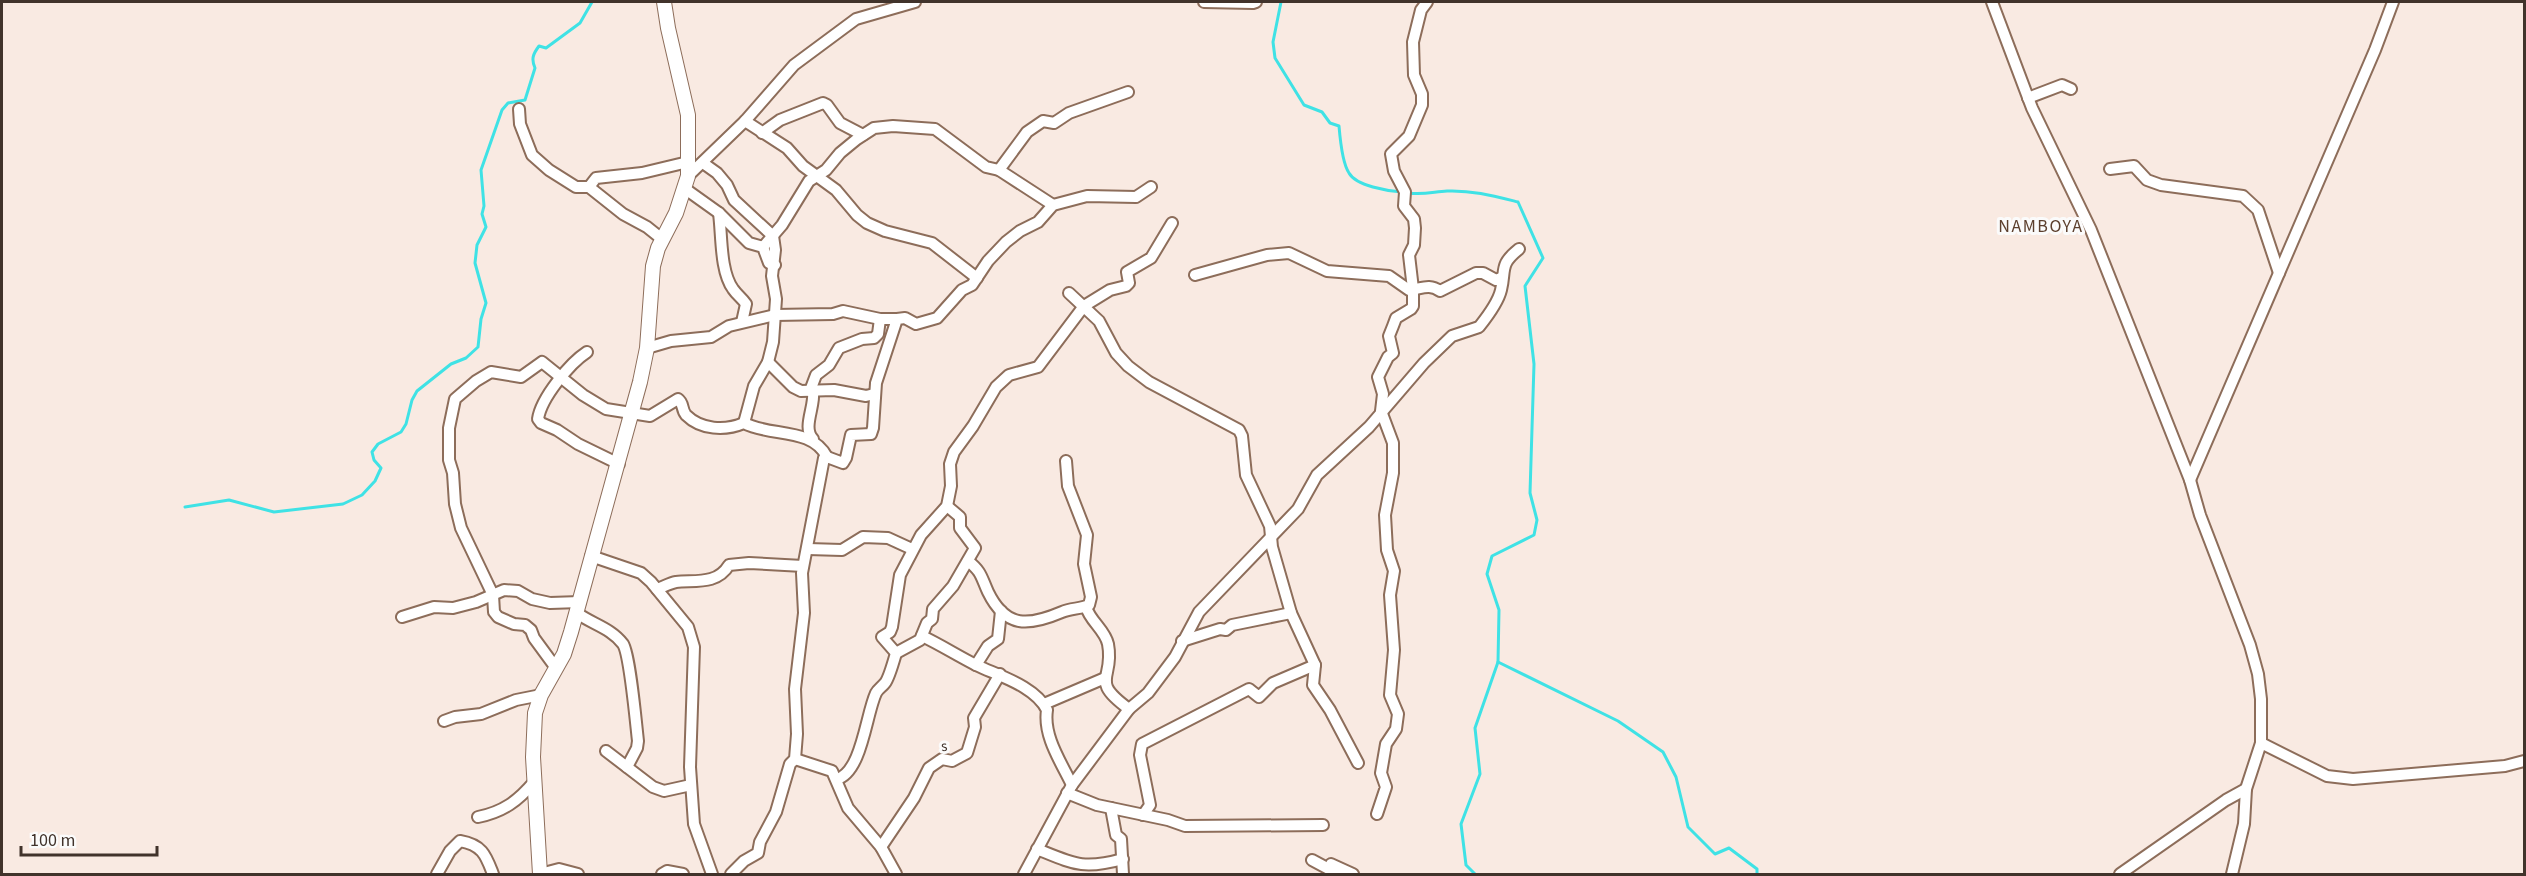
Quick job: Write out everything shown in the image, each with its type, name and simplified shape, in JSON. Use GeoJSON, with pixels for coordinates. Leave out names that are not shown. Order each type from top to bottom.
{"type":"FeatureCollection","features":[{"type":"Feature","properties":{"kind":"street"},"geometry":{"type":"LineString","coordinates":[[578,874],[559,869],[540,874],[534,782],[535,713],[541,695],[564,654],[579,608],[591,556],[619,464],[647,348],[653,266],[662,239],[676,213],[687,175],[688,115],[664,2]]}},
{"type":"Feature","properties":{"kind":"street"},"geometry":{"type":"LineString","coordinates":[[589,187],[596,178],[642,173],[687,175],[703,163],[745,121],[794,65],[856,19],[915,2]]}},
{"type":"Feature","properties":{"kind":"street"},"geometry":{"type":"LineString","coordinates":[[1204,2],[1256,2]]}},
{"type":"Feature","properties":{"kind":"street"},"geometry":{"type":"LineString","coordinates":[[1377,814],[1386,787],[1381,773],[1386,744],[1396,729],[1398,714],[1390,695],[1394,657],[1390,595],[1394,570],[1387,550],[1385,515],[1393,473],[1393,443],[1381,411],[1383,394],[1378,377],[1388,357],[1393,353],[1389,336],[1396,318],[1411,309],[1413,290],[1408,255],[1415,238],[1414,219],[1404,206],[1405,192],[1395,171],[1391,154],[1409,136],[1422,105],[1422,94],[1414,75],[1413,42],[1418,30],[1421,10],[1427,2]]}},
{"type":"Feature","properties":{"kind":"street"},"geometry":{"type":"LineString","coordinates":[[1992,2],[2028,98],[2091,230],[2190,480],[2199,515],[2250,645],[2258,674],[2261,743],[2246,789],[2244,824],[2232,874]]}},
{"type":"Feature","properties":{"kind":"street"},"geometry":{"type":"LineString","coordinates":[[2190,480],[2375,50],[2393,2]]}},
{"type":"Feature","properties":{"kind":"street"},"geometry":{"type":"LineString","coordinates":[[2028,98],[2062,85],[2071,89]]}},
{"type":"Feature","properties":{"kind":"street"},"geometry":{"type":"LineString","coordinates":[[999,170],[1027,132],[1043,121],[1054,123],[1069,113],[1128,92]]}},
{"type":"Feature","properties":{"kind":"street"},"geometry":{"type":"LineString","coordinates":[[762,133],[780,120],[823,103],[840,123],[863,135]]}},
{"type":"Feature","properties":{"kind":"street"},"geometry":{"type":"LineString","coordinates":[[519,109],[522,132],[532,154],[541,164],[576,187],[589,187],[623,214],[647,227],[662,239]]}},
{"type":"Feature","properties":{"kind":"street"},"geometry":{"type":"LineString","coordinates":[[745,121],[787,148],[814,176],[836,190],[857,215],[867,223],[885,231],[932,243],[977,278]]}},
{"type":"Feature","properties":{"kind":"street"},"geometry":{"type":"LineString","coordinates":[[763,247],[814,176],[826,170],[840,153],[873,128],[893,126],[935,129],[986,167],[999,170],[1053,205]]}},
{"type":"Feature","properties":{"kind":"street"},"geometry":{"type":"LineString","coordinates":[[703,163],[717,173],[727,185],[734,200],[773,236],[775,265],[772,276],[776,299],[768,362],[754,386],[744,423]]}},
{"type":"Feature","properties":{"kind":"street"},"geometry":{"type":"LineString","coordinates":[[2110,169],[2134,166],[2147,180],[2161,185],[2243,196],[2258,210],[2279,273]]}},
{"type":"Feature","properties":{"kind":"street"},"geometry":{"type":"LineString","coordinates":[[687,175],[718,213],[749,243],[763,247]]}},
{"type":"Feature","properties":{"kind":"street"},"geometry":{"type":"LineString","coordinates":[[647,348],[671,341],[711,337],[729,326],[775,315],[833,314],[843,311],[880,319],[905,318],[916,324],[934,320],[962,290],[972,285],[988,261],[1006,242],[1020,231],[1038,222],[1053,205],[1087,196],[1136,197],[1151,188]]}},
{"type":"Feature","properties":{"kind":"street"},"geometry":{"type":"LineString","coordinates":[[718,213],[723,264],[732,288],[746,304],[742,322]]}},
{"type":"Feature","properties":{"kind":"street"},"geometry":{"type":"LineString","coordinates":[[896,653],[882,637],[890,632],[892,627],[900,575],[912,549],[946,506],[951,486],[950,464],[954,452],[973,426],[996,387],[1009,375],[1038,367],[1084,306],[1110,290],[1130,283],[1127,272],[1150,258],[1172,223]]}},
{"type":"Feature","properties":{"kind":"street"},"geometry":{"type":"LineString","coordinates":[[763,247],[769,262],[775,265]]}},
{"type":"Feature","properties":{"kind":"street"},"geometry":{"type":"LineString","coordinates":[[1024,874],[1069,789],[1129,709],[1148,693],[1175,657],[1199,612],[1298,509],[1317,475],[1370,427],[1381,411],[1452,336],[1479,327],[1502,290],[1501,278],[1507,258],[1519,249]]}},
{"type":"Feature","properties":{"kind":"street"},"geometry":{"type":"LineString","coordinates":[[1195,275],[1267,255],[1289,253],[1326,271],[1389,276],[1409,290],[1428,286],[1440,291],[1476,273],[1483,273],[1496,280],[1501,278]]}},
{"type":"Feature","properties":{"kind":"street"},"geometry":{"type":"LineString","coordinates":[[1069,293],[1099,321],[1116,353],[1128,366],[1149,382],[1239,430],[1242,436],[1246,475],[1270,526],[1291,613],[1315,665],[1313,685],[1330,710],[1358,763]]}},
{"type":"Feature","properties":{"kind":"street"},"geometry":{"type":"LineString","coordinates":[[880,319],[878,334],[874,338],[862,339],[839,348],[829,364],[816,375],[812,392],[814,402],[808,430],[813,440],[823,448],[827,457],[843,463],[851,435],[871,434],[874,394],[897,319]]}},
{"type":"Feature","properties":{"kind":"street"},"geometry":{"type":"LineString","coordinates":[[587,352],[578,358],[546,397],[538,419],[541,423],[578,444],[619,464]]}},
{"type":"Feature","properties":{"kind":"street"},"geometry":{"type":"LineString","coordinates":[[556,669],[531,630],[525,625],[514,624],[498,617],[494,612],[493,595],[461,528],[455,504],[453,473],[448,450],[455,399],[476,381],[491,372],[521,377],[542,362],[583,395],[606,409],[650,416],[678,399],[682,401],[687,415],[705,428],[734,427],[744,423],[813,440]]}},
{"type":"Feature","properties":{"kind":"street"},"geometry":{"type":"LineString","coordinates":[[768,362],[793,387],[801,391],[834,390],[866,396],[874,394]]}},
{"type":"Feature","properties":{"kind":"street"},"geometry":{"type":"LineString","coordinates":[[731,874],[744,861],[758,853],[760,842],[776,812],[790,764],[795,759],[797,734],[795,689],[804,612],[803,566],[808,549],[818,480],[824,458],[827,457]]}},
{"type":"Feature","properties":{"kind":"street"},"geometry":{"type":"LineString","coordinates":[[968,561],[979,569],[988,591],[1008,618],[1024,623],[1048,619],[1065,610],[1086,607],[1091,602],[1084,564],[1087,535],[1068,486],[1066,461]]}},
{"type":"Feature","properties":{"kind":"street"},"geometry":{"type":"LineString","coordinates":[[837,779],[845,777],[849,772],[861,748],[876,692],[885,683],[896,653],[920,640],[927,623],[932,619],[933,609],[947,594],[968,561],[975,545],[960,528],[960,518],[946,506]]}},
{"type":"Feature","properties":{"kind":"street"},"geometry":{"type":"LineString","coordinates":[[808,549],[842,550],[863,537],[888,538],[912,549]]}},
{"type":"Feature","properties":{"kind":"street"},"geometry":{"type":"LineString","coordinates":[[591,556],[641,573],[688,627],[694,648],[691,785],[694,824],[712,874]]}},
{"type":"Feature","properties":{"kind":"street"},"geometry":{"type":"LineString","coordinates":[[657,589],[675,582],[692,583],[719,576],[729,565],[758,563],[803,566]]}},
{"type":"Feature","properties":{"kind":"street"},"geometry":{"type":"LineString","coordinates":[[402,617],[434,607],[465,605],[504,591],[519,591],[532,598],[579,608],[624,645],[638,741],[637,748],[627,767]]}},
{"type":"Feature","properties":{"kind":"street"},"geometry":{"type":"LineString","coordinates":[[1086,607],[1108,645],[1105,686],[1109,693],[1129,709]]}},
{"type":"Feature","properties":{"kind":"street"},"geometry":{"type":"LineString","coordinates":[[976,665],[988,646],[998,639],[1001,610]]}},
{"type":"Feature","properties":{"kind":"street"},"geometry":{"type":"LineString","coordinates":[[1182,641],[1220,629],[1226,630],[1232,625],[1291,613]]}},
{"type":"Feature","properties":{"kind":"street"},"geometry":{"type":"LineString","coordinates":[[922,636],[976,665],[1000,674],[1044,704],[1047,710],[1045,721],[1049,735],[1069,789],[1111,808],[1185,826],[1323,825]]}},
{"type":"Feature","properties":{"kind":"street"},"geometry":{"type":"LineString","coordinates":[[1143,815],[1150,805],[1140,755],[1142,744],[1249,689],[1259,697],[1274,683],[1315,665]]}},
{"type":"Feature","properties":{"kind":"street","name":"s"},"geometry":{"type":"LineString","coordinates":[[881,847],[914,798],[929,768],[936,761],[942,759],[952,761],[967,753],[975,728],[974,718],[1000,674]]}},
{"type":"Feature","properties":{"kind":"street"},"geometry":{"type":"LineString","coordinates":[[1044,704],[1105,678]]}},
{"type":"Feature","properties":{"kind":"street"},"geometry":{"type":"LineString","coordinates":[[444,721],[455,717],[481,714],[516,700],[541,695]]}},
{"type":"Feature","properties":{"kind":"street"},"geometry":{"type":"LineString","coordinates":[[2261,743],[2327,776],[2353,778],[2505,766],[2524,761]]}},
{"type":"Feature","properties":{"kind":"street"},"geometry":{"type":"LineString","coordinates":[[606,751],[653,787],[664,791],[691,785]]}},
{"type":"Feature","properties":{"kind":"street"},"geometry":{"type":"LineString","coordinates":[[795,759],[832,771],[848,808],[881,847],[896,874]]}},
{"type":"Feature","properties":{"kind":"street"},"geometry":{"type":"LineString","coordinates":[[478,817],[520,800],[534,782]]}},
{"type":"Feature","properties":{"kind":"street"},"geometry":{"type":"LineString","coordinates":[[2120,874],[2226,800],[2246,789]]}},
{"type":"Feature","properties":{"kind":"street"},"geometry":{"type":"LineString","coordinates":[[1111,808],[1116,835],[1120,839],[1123,874]]}},
{"type":"Feature","properties":{"kind":"street"},"geometry":{"type":"LineString","coordinates":[[437,874],[450,851],[460,841],[482,851],[489,859],[493,874]]}},
{"type":"Feature","properties":{"kind":"street"},"geometry":{"type":"LineString","coordinates":[[1037,849],[1083,866],[1100,866],[1123,859]]}},
{"type":"Feature","properties":{"kind":"street"},"geometry":{"type":"LineString","coordinates":[[1312,860],[1338,874]]}},
{"type":"Feature","properties":{"kind":"street"},"geometry":{"type":"LineString","coordinates":[[1331,864],[1353,874]]}},
{"type":"Feature","properties":{"kind":"street"},"geometry":{"type":"LineString","coordinates":[[662,874],[667,871],[683,874]]}},
{"type":"Feature","properties":{"kind":"waterway"},"geometry":{"type":"LineString","coordinates":[[185,507],[229,500],[274,512],[343,504],[362,495],[375,481],[381,468],[374,460],[372,452],[378,444],[401,432],[417,391],[451,364],[466,358],[478,347],[481,319],[486,303],[475,263],[477,245],[486,227],[482,214],[484,206],[481,170],[502,110],[508,103],[525,100],[535,68],[533,59],[537,49],[539,46],[546,48],[580,23],[592,2]]}},
{"type":"Feature","properties":{"kind":"waterway"},"geometry":{"type":"LineString","coordinates":[[1281,2],[1273,42],[1275,58],[1304,105],[1322,112],[1330,123],[1339,126],[1345,163],[1353,178],[1373,187],[1402,192]]}},
{"type":"Feature","properties":{"kind":"waterway"},"geometry":{"type":"LineString","coordinates":[[1409,193],[1465,191],[1518,202],[1543,258],[1525,286],[1534,364],[1530,493],[1537,520],[1534,535],[1492,556],[1487,574],[1499,610],[1498,662],[1475,728],[1480,774],[1461,824],[1466,865],[1475,874]]}},
{"type":"Feature","properties":{"kind":"waterway"},"geometry":{"type":"LineString","coordinates":[[1498,662],[1618,721],[1663,752],[1676,777],[1688,827],[1715,854],[1729,848],[1757,869],[1757,874]]}},
{"type":"Feature","properties":{"kind":"district","name":"NAMBOYA"},"geometry":{"type":"Point","coordinates":[2041,226]}}]}
